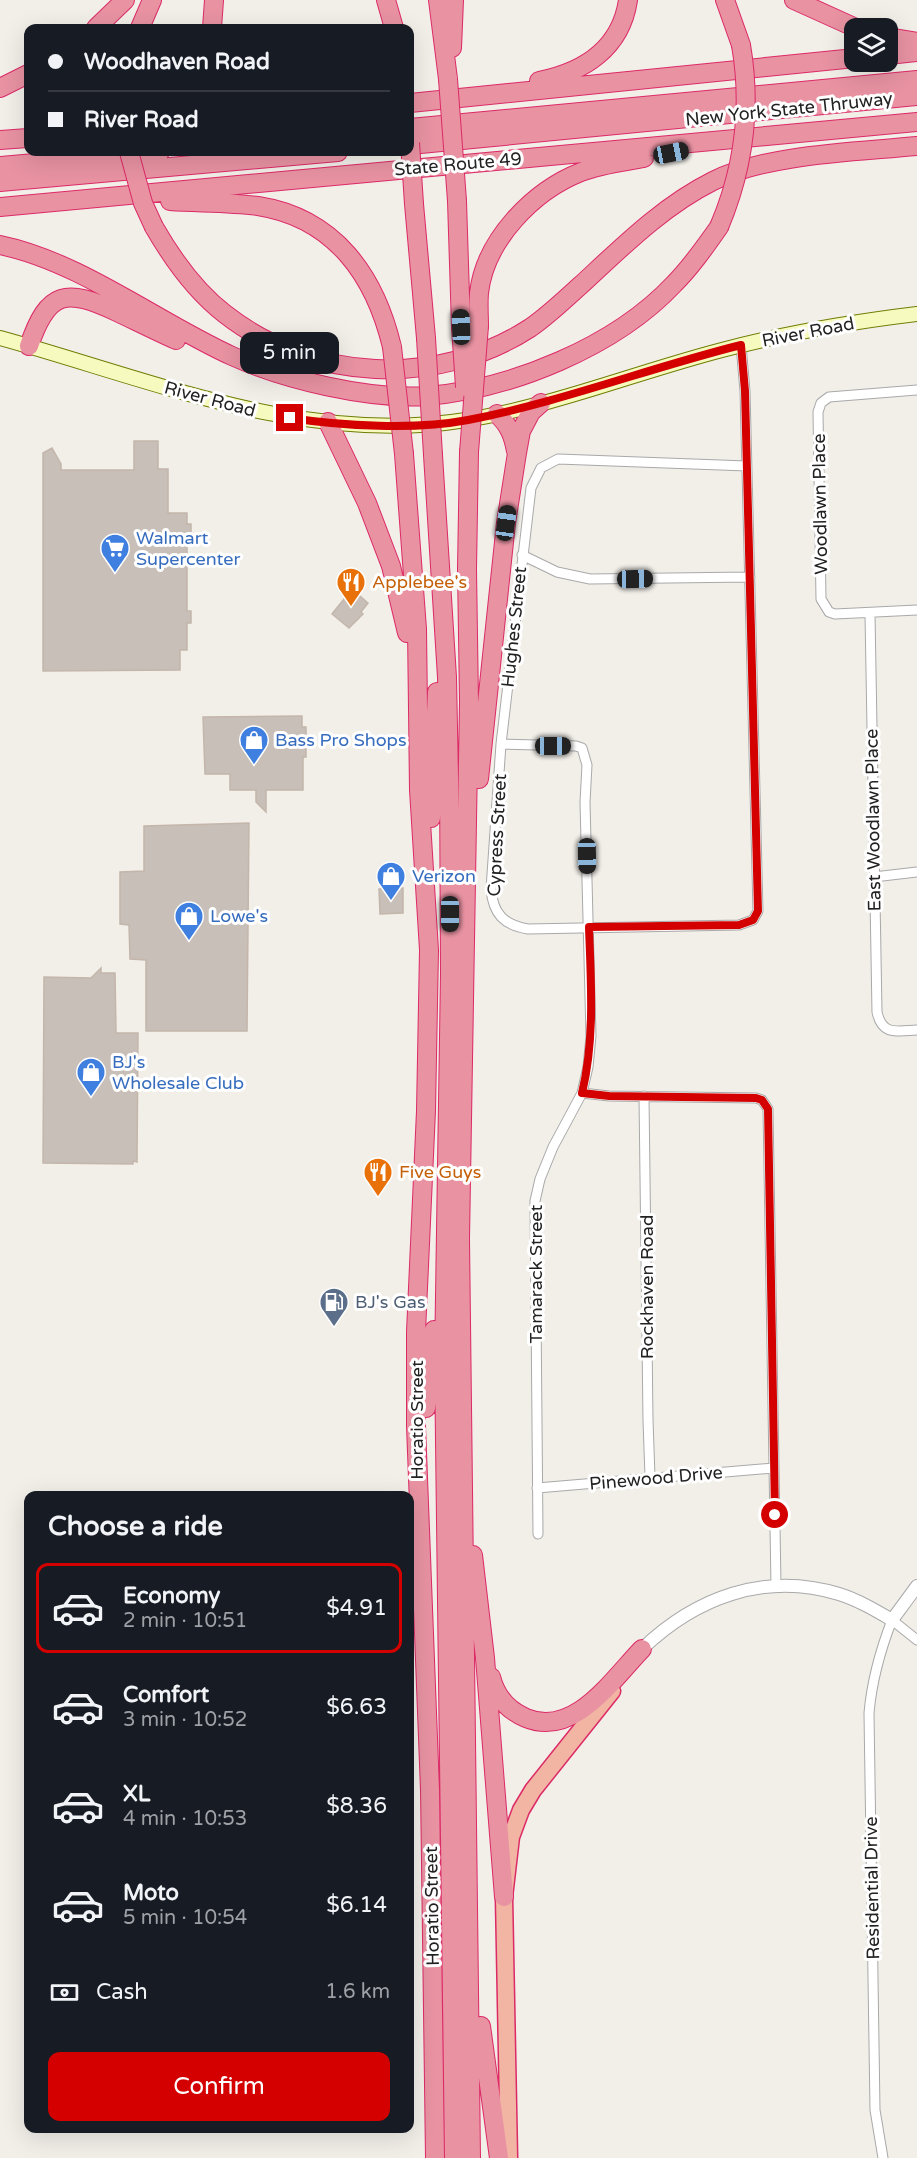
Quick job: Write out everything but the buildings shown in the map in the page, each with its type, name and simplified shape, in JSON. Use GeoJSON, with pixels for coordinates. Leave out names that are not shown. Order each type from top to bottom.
{"type":"FeatureCollection","features":[{"type":"Feature","properties":{"kind":"highway"},"geometry":{"type":"LineString","coordinates":[[100,24],[125,0]]}},
{"type":"Feature","properties":{"kind":"highway"},"geometry":{"type":"LineString","coordinates":[[142,24],[152,0]]}},
{"type":"Feature","properties":{"kind":"highway"},"geometry":{"type":"LineString","coordinates":[[212,24],[214,0]]}},
{"type":"Feature","properties":{"kind":"highway"},"geometry":{"type":"LineString","coordinates":[[386,0],[393,24]]}},
{"type":"Feature","properties":{"kind":"highway"},"geometry":{"type":"LineString","coordinates":[[400,0],[402,24]]}},
{"type":"Feature","properties":{"kind":"highway"},"geometry":{"type":"LineString","coordinates":[[438,0],[448,79],[457,201],[470,326],[466,900],[460,1239],[471,2158]]}},
{"type":"Feature","properties":{"kind":"highway"},"geometry":{"type":"LineString","coordinates":[[448,79],[454,28],[454,0]]}},
{"type":"Feature","properties":{"kind":"highway"},"geometry":{"type":"LineString","coordinates":[[465,98],[557,78],[598,57],[610,45],[626,15],[628,0]]}},
{"type":"Feature","properties":{"kind":"highway"},"geometry":{"type":"LineString","coordinates":[[29,346],[40,317],[47,308],[70,296],[79,296],[249,373],[280,383],[315,391],[424,396],[456,393],[484,386],[543,367],[601,340],[640,315],[674,285],[693,264],[719,227],[731,197],[745,140],[747,85],[741,45],[725,0]]}},
{"type":"Feature","properties":{"kind":"highway"},"geometry":{"type":"LineString","coordinates":[[794,0],[844,23]]}},
{"type":"Feature","properties":{"kind":"highway"},"geometry":{"type":"LineString","coordinates":[[898,39],[917,42]]}},
{"type":"Feature","properties":{"kind":"highway"},"geometry":{"type":"LineString","coordinates":[[898,54],[917,52]]}},
{"type":"Feature","properties":{"kind":"highway"},"geometry":{"type":"LineString","coordinates":[[414,103],[844,59]]}},
{"type":"Feature","properties":{"kind":"highway"},"geometry":{"type":"LineString","coordinates":[[0,88],[24,76]]}},
{"type":"Feature","properties":{"kind":"highway","name":"New York State Thruway"},"geometry":{"type":"LineString","coordinates":[[414,128],[917,80]]}},
{"type":"Feature","properties":{"kind":"highway","name":"New York State Thruway"},"geometry":{"type":"LineString","coordinates":[[414,144],[917,96]]}},
{"type":"Feature","properties":{"kind":"highway","name":"State Route 49"},"geometry":{"type":"LineString","coordinates":[[0,207],[917,122]]}},
{"type":"Feature","properties":{"kind":"highway"},"geometry":{"type":"LineString","coordinates":[[0,140],[24,138]]}},
{"type":"Feature","properties":{"kind":"highway"},"geometry":{"type":"LineString","coordinates":[[470,326],[485,270],[495,249],[514,220],[551,187],[584,171],[725,141]]}},
{"type":"Feature","properties":{"kind":"highway"},"geometry":{"type":"LineString","coordinates":[[130,156],[143,203],[154,227],[184,274],[225,314],[275,346],[332,364],[365,369],[415,369],[451,363],[478,355],[530,327],[554,310],[646,225],[681,198],[714,180],[742,169],[782,161],[917,146]]}},
{"type":"Feature","properties":{"kind":"highway"},"geometry":{"type":"LineString","coordinates":[[0,166],[114,156]]}},
{"type":"Feature","properties":{"kind":"highway"},"geometry":{"type":"LineString","coordinates":[[0,183],[294,156]]}},
{"type":"Feature","properties":{"kind":"highway"},"geometry":{"type":"LineString","coordinates":[[411,156],[426,338],[448,699],[450,891],[443,1276],[444,1503],[454,2158]]}},
{"type":"Feature","properties":{"kind":"highway"},"geometry":{"type":"LineString","coordinates":[[108,197],[230,203],[274,209],[296,218],[334,241],[350,256],[369,282],[380,306],[392,347],[404,453],[417,629],[418,690]]}},
{"type":"Feature","properties":{"kind":"highway"},"geometry":{"type":"LineString","coordinates":[[0,245],[85,277],[236,358],[297,379],[386,396]]}},
{"type":"Feature","properties":{"kind":"highway"},"geometry":{"type":"LineString","coordinates":[[466,900],[484,720],[517,453],[521,431],[531,412],[541,403]]}},
{"type":"Feature","properties":{"kind":"highway"},"geometry":{"type":"LineString","coordinates":[[497,414],[508,425],[514,437],[517,453]]}},
{"type":"Feature","properties":{"kind":"highway"},"geometry":{"type":"LineString","coordinates":[[328,422],[367,503],[391,566],[403,609],[418,690]]}},
{"type":"Feature","properties":{"kind":"highway"},"geometry":{"type":"LineString","coordinates":[[426,909],[430,875],[433,752],[442,607]]}},
{"type":"Feature","properties":{"kind":"highway","name":"Horatio Street"},"geometry":{"type":"LineString","coordinates":[[418,690],[418,755],[429,950],[426,1111],[416,1332],[418,1522],[430,1801],[435,2158]]}},
{"type":"Feature","properties":{"kind":"highway"},"geometry":{"type":"LineString","coordinates":[[418,1522],[437,1297],[443,1276]]}},
{"type":"Feature","properties":{"kind":"highway"},"geometry":{"type":"LineString","coordinates":[[462,1457],[485,1658],[504,1897],[510,2158]]}},
{"type":"Feature","properties":{"kind":"highway"},"geometry":{"type":"LineString","coordinates":[[485,1658],[498,1696],[508,1709],[533,1721],[548,1724],[570,1717],[585,1707],[642,1649]]}},
{"type":"Feature","properties":{"kind":"highway"},"geometry":{"type":"LineString","coordinates":[[504,1897],[511,1837],[521,1810],[533,1790],[615,1687],[642,1649]]}},
{"type":"Feature","properties":{"kind":"highway"},"geometry":{"type":"LineString","coordinates":[[469,1940],[476,1966],[483,2054],[499,2158]]}},
{"type":"Feature","properties":{"kind":"main road","name":"River Road"},"geometry":{"type":"LineString","coordinates":[[0,338],[257,412],[328,422],[431,424],[466,420],[541,403],[741,345],[802,331],[917,314]]}},
{"type":"Feature","properties":{"kind":"street"},"geometry":{"type":"LineString","coordinates":[[522,555],[557,572],[590,579],[750,577],[745,391],[741,345]]}},
{"type":"Feature","properties":{"kind":"street","name":"Woodlawn Place"},"geometry":{"type":"LineString","coordinates":[[917,390],[829,397],[821,403],[818,412],[821,599],[829,612],[870,614],[917,610]]}},
{"type":"Feature","properties":{"kind":"street","name":"Hughes Street"},"geometry":{"type":"LineString","coordinates":[[501,744],[531,488],[542,468],[558,459],[747,466]]}},
{"type":"Feature","properties":{"kind":"street","name":"Cypress Street"},"geometry":{"type":"LineString","coordinates":[[501,744],[491,889],[497,914],[505,922],[528,929],[739,925],[753,920],[758,911],[750,577]]}},
{"type":"Feature","properties":{"kind":"street","name":"East Woodlawn Place"},"geometry":{"type":"LineString","coordinates":[[870,614],[877,1012],[880,1025],[895,1031],[917,1030]]}},
{"type":"Feature","properties":{"kind":"street","name":"Tamarack Street"},"geometry":{"type":"LineString","coordinates":[[501,744],[576,746],[582,748],[586,756],[585,802],[591,1036],[588,1067],[582,1093],[553,1147],[540,1179],[536,1201],[538,1533]]}},
{"type":"Feature","properties":{"kind":"street"},"geometry":{"type":"LineString","coordinates":[[874,877],[917,872]]}},
{"type":"Feature","properties":{"kind":"street"},"geometry":{"type":"LineString","coordinates":[[582,1093],[756,1098],[762,1100],[768,1109],[776,1586]]}},
{"type":"Feature","properties":{"kind":"street","name":"Rockhaven Road"},"geometry":{"type":"LineString","coordinates":[[644,1096],[650,1478]]}},
{"type":"Feature","properties":{"kind":"street","name":"Pinewood Drive"},"geometry":{"type":"LineString","coordinates":[[537,1488],[774,1468]]}},
{"type":"Feature","properties":{"kind":"street"},"geometry":{"type":"LineString","coordinates":[[642,1649],[661,1631],[707,1602],[745,1590],[776,1586],[812,1588],[859,1602],[892,1620],[917,1640]]}},
{"type":"Feature","properties":{"kind":"street"},"geometry":{"type":"LineString","coordinates":[[892,1620],[917,1586]]}},
{"type":"Feature","properties":{"kind":"street","name":"Residential Drive"},"geometry":{"type":"LineString","coordinates":[[883,2158],[875,2110],[869,1713],[878,1655],[892,1620]]}},
{"type":"Feature","properties":{"kind":"place","name":"Walmart Supercenter"},"geometry":{"type":"Point","coordinates":[115,574]}},
{"type":"Feature","properties":{"kind":"place","name":"Applebee's"},"geometry":{"type":"Point","coordinates":[351,608]}},
{"type":"Feature","properties":{"kind":"place","name":"Bass Pro Shops"},"geometry":{"type":"Point","coordinates":[254,766]}},
{"type":"Feature","properties":{"kind":"place","name":"Verizon"},"geometry":{"type":"Point","coordinates":[391,902]}},
{"type":"Feature","properties":{"kind":"place","name":"Lowe's"},"geometry":{"type":"Point","coordinates":[189,942]}},
{"type":"Feature","properties":{"kind":"place","name":"BJ's Wholesale Club"},"geometry":{"type":"Point","coordinates":[91,1098]}},
{"type":"Feature","properties":{"kind":"place","name":"Five Guys"},"geometry":{"type":"Point","coordinates":[378,1198]}},
{"type":"Feature","properties":{"kind":"place","name":"BJ's Gas"},"geometry":{"type":"Point","coordinates":[334,1328]}},
{"type":"Feature","properties":{"kind":"route"},"geometry":{"type":"LineString","coordinates":[[290,418],[385,425],[431,424],[466,420],[569,396],[741,345],[745,391],[758,911],[753,920],[739,925],[589,927],[591,1036],[588,1067],[582,1093],[609,1096],[693,1095],[756,1098],[762,1100],[768,1109],[775,1515]]}}]}
